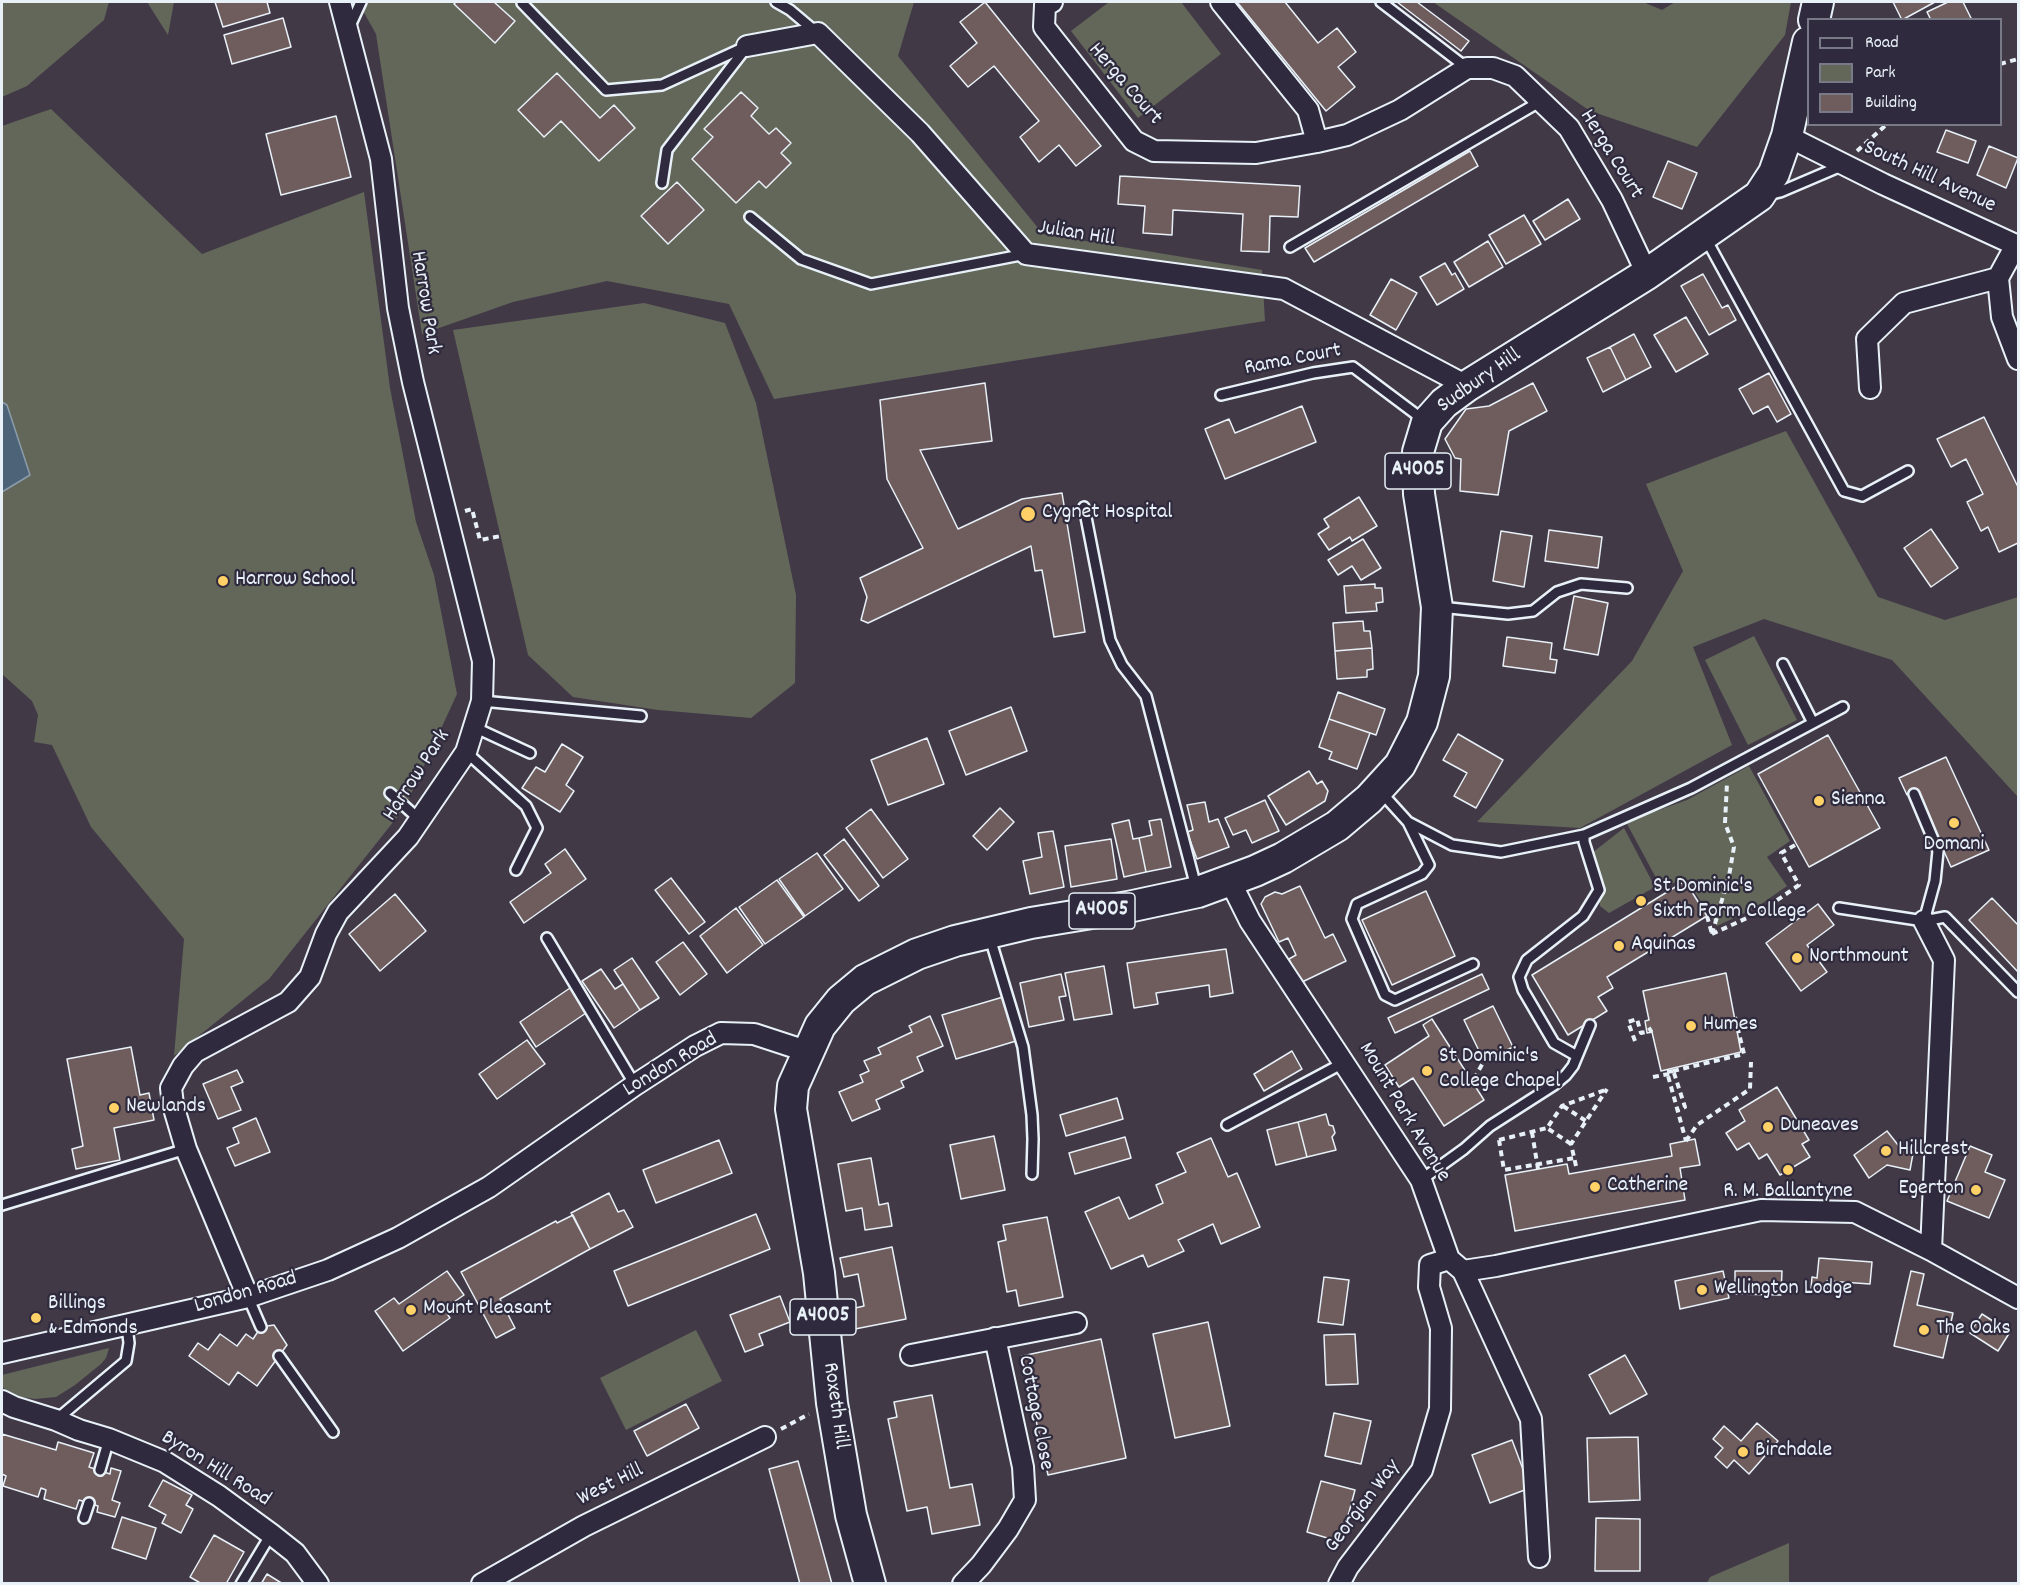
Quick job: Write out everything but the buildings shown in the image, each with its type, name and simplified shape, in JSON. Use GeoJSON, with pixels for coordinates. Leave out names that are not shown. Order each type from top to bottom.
{"type":"FeatureCollection","features":[{"type":"Feature","properties":{"kind":"main road"},"geometry":{"type":"LineString","coordinates":[[1814,18],[1818,2]]}},
{"type":"Feature","properties":{"kind":"main road","name":"Sudbury Hill"},"geometry":{"type":"LineString","coordinates":[[1230,881],[1283,858],[1337,826],[1378,789],[1400,765],[1422,722],[1434,676],[1437,607],[1419,494],[1418,452],[1427,422],[1444,403],[1467,386],[1647,274],[1760,196],[1774,172],[1787,136],[1807,51]]}},
{"type":"Feature","properties":{"kind":"main road","name":"A4005"},"geometry":{"type":"LineString","coordinates":[[809,1052],[820,1026],[841,1000],[865,980],[926,950],[1031,923],[1198,892],[1230,881]]}},
{"type":"Feature","properties":{"kind":"main road","name":"Roxeth Hill"},"geometry":{"type":"LineString","coordinates":[[809,1052],[794,1086],[791,1109],[819,1273],[832,1402],[851,1515],[870,1584]]}},
{"type":"Feature","properties":{"kind":"street","name":"Harrow Park"},"geometry":{"type":"LineString","coordinates":[[248,1297],[186,1149],[173,1105],[171,1088],[183,1066],[195,1052],[288,1002],[310,977],[326,934],[338,912],[408,837],[466,753],[476,728],[482,701],[483,661],[413,382],[398,308],[381,159],[340,2]]}},
{"type":"Feature","properties":{"kind":"street","name":"Herga Court"},"geometry":{"type":"LineString","coordinates":[[1052,2],[1045,5],[1044,27],[1134,141],[1154,151],[1256,153],[1317,142],[1347,135],[1400,110],[1467,68],[1493,69],[1515,76],[1569,128],[1612,200],[1647,274]]}},
{"type":"Feature","properties":{"kind":"street"},"geometry":{"type":"LineString","coordinates":[[1221,2],[1308,110],[1317,142]]}},
{"type":"Feature","properties":{"kind":"street"},"geometry":{"type":"LineString","coordinates":[[747,46],[818,33]]}},
{"type":"Feature","properties":{"kind":"street","name":"Julian Hill"},"geometry":{"type":"LineString","coordinates":[[818,33],[920,133],[1026,254],[1284,290],[1467,386]]}},
{"type":"Feature","properties":{"kind":"street","name":"South Hill Avenue"},"geometry":{"type":"LineString","coordinates":[[1787,136],[1850,159],[2017,246]]}},
{"type":"Feature","properties":{"kind":"street"},"geometry":{"type":"LineString","coordinates":[[2017,246],[1998,278],[2002,317],[2019,359]]}},
{"type":"Feature","properties":{"kind":"street"},"geometry":{"type":"LineString","coordinates":[[1870,388],[1867,339],[1904,303],[1998,278]]}},
{"type":"Feature","properties":{"kind":"street","name":"Mount Park Avenue"},"geometry":{"type":"LineString","coordinates":[[1230,881],[1250,921],[1421,1180],[1456,1265],[1531,1419],[1539,1557]]}},
{"type":"Feature","properties":{"kind":"street"},"geometry":{"type":"LineString","coordinates":[[1924,921],[1944,960],[1931,1250]]}},
{"type":"Feature","properties":{"kind":"street","name":"London Road"},"geometry":{"type":"LineString","coordinates":[[2,1353],[248,1297],[328,1270],[398,1238],[489,1187],[635,1085],[695,1046],[721,1034],[754,1034],[809,1052]]}},
{"type":"Feature","properties":{"kind":"street"},"geometry":{"type":"LineString","coordinates":[[1456,1265],[1496,1266],[1761,1210],[1855,1212],[2019,1298]]}},
{"type":"Feature","properties":{"kind":"street","name":"Georgian Way"},"geometry":{"type":"LineString","coordinates":[[1339,1584],[1348,1567],[1422,1470],[1440,1410],[1441,1328],[1429,1287],[1430,1265],[1456,1265]]}},
{"type":"Feature","properties":{"kind":"street","name":"Cottage Close"},"geometry":{"type":"LineString","coordinates":[[911,1355],[1076,1323]]}},
{"type":"Feature","properties":{"kind":"street","name":"Cottage Close"},"geometry":{"type":"LineString","coordinates":[[963,1584],[1008,1529],[1025,1500],[1023,1467],[995,1338]]}},
{"type":"Feature","properties":{"kind":"street","name":"Byron Hill Road"},"geometry":{"type":"LineString","coordinates":[[2,1401],[109,1439],[165,1462],[219,1496],[295,1553],[318,1584]]}},
{"type":"Feature","properties":{"kind":"street","name":"West Hill"},"geometry":{"type":"LineString","coordinates":[[482,1584],[584,1526],[765,1437]]}},
{"type":"Feature","properties":{"kind":"lane"},"geometry":{"type":"LineString","coordinates":[[348,30],[361,2]]}},
{"type":"Feature","properties":{"kind":"lane"},"geometry":{"type":"LineString","coordinates":[[776,2],[790,10],[818,33]]}},
{"type":"Feature","properties":{"kind":"lane"},"geometry":{"type":"LineString","coordinates":[[1381,2],[1467,68]]}},
{"type":"Feature","properties":{"kind":"lane"},"geometry":{"type":"LineString","coordinates":[[522,3],[606,90],[662,85],[747,46]]}},
{"type":"Feature","properties":{"kind":"lane"},"geometry":{"type":"LineString","coordinates":[[662,183],[667,150],[747,46]]}},
{"type":"Feature","properties":{"kind":"lane"},"geometry":{"type":"LineString","coordinates":[[1290,247],[1541,100]]}},
{"type":"Feature","properties":{"kind":"lane"},"geometry":{"type":"LineString","coordinates":[[1760,196],[1780,192],[1850,159]]}},
{"type":"Feature","properties":{"kind":"lane"},"geometry":{"type":"LineString","coordinates":[[750,217],[801,259],[871,284],[1026,254]]}},
{"type":"Feature","properties":{"kind":"lane"},"geometry":{"type":"LineString","coordinates":[[1703,235],[1844,491],[1862,495],[1908,471]]}},
{"type":"Feature","properties":{"kind":"lane","name":"Rama Court"},"geometry":{"type":"LineString","coordinates":[[1221,395],[1353,367],[1427,422]]}},
{"type":"Feature","properties":{"kind":"lane"},"geometry":{"type":"LineString","coordinates":[[1084,507],[1110,640],[1122,665],[1146,696],[1198,892]]}},
{"type":"Feature","properties":{"kind":"lane"},"geometry":{"type":"LineString","coordinates":[[1437,607],[1508,614],[1533,611],[1557,591],[1581,584],[1627,588]]}},
{"type":"Feature","properties":{"kind":"lane"},"geometry":{"type":"LineString","coordinates":[[1784,664],[1813,723]]}},
{"type":"Feature","properties":{"kind":"lane"},"geometry":{"type":"LineString","coordinates":[[482,701],[641,716]]}},
{"type":"Feature","properties":{"kind":"lane"},"geometry":{"type":"LineString","coordinates":[[1408,822],[1452,845],[1501,852],[1584,835],[1691,788],[1843,707]]}},
{"type":"Feature","properties":{"kind":"lane"},"geometry":{"type":"LineString","coordinates":[[476,728],[530,753]]}},
{"type":"Feature","properties":{"kind":"lane"},"geometry":{"type":"LineString","coordinates":[[466,753],[526,806],[537,828],[516,870]]}},
{"type":"Feature","properties":{"kind":"lane"},"geometry":{"type":"LineString","coordinates":[[1378,789],[1408,822],[1429,865],[1422,874],[1357,904],[1352,919],[1385,995],[1395,1000],[1473,964]]}},
{"type":"Feature","properties":{"kind":"lane"},"geometry":{"type":"LineString","coordinates":[[390,793],[420,820]]}},
{"type":"Feature","properties":{"kind":"lane"},"geometry":{"type":"LineString","coordinates":[[1914,794],[1938,851],[1935,881],[1924,921]]}},
{"type":"Feature","properties":{"kind":"lane"},"geometry":{"type":"LineString","coordinates":[[1577,1056],[1554,1042],[1523,990],[1519,977],[1527,960],[1583,916],[1599,890],[1584,842],[1584,835]]}},
{"type":"Feature","properties":{"kind":"lane"},"geometry":{"type":"LineString","coordinates":[[1839,909],[1924,921],[1946,917],[2019,992]]}},
{"type":"Feature","properties":{"kind":"lane"},"geometry":{"type":"LineString","coordinates":[[988,933],[1023,1047],[1033,1131],[1032,1174]]}},
{"type":"Feature","properties":{"kind":"lane"},"geometry":{"type":"LineString","coordinates":[[547,938],[635,1085]]}},
{"type":"Feature","properties":{"kind":"lane"},"geometry":{"type":"LineString","coordinates":[[1421,1180],[1464,1149],[1490,1126],[1554,1085],[1573,1066],[1590,1025]]}},
{"type":"Feature","properties":{"kind":"lane"},"geometry":{"type":"LineString","coordinates":[[1227,1125],[1345,1062]]}},
{"type":"Feature","properties":{"kind":"lane"},"geometry":{"type":"LineString","coordinates":[[2,1205],[186,1149]]}},
{"type":"Feature","properties":{"kind":"lane"},"geometry":{"type":"LineString","coordinates":[[248,1297],[261,1327]]}},
{"type":"Feature","properties":{"kind":"lane"},"geometry":{"type":"LineString","coordinates":[[56,1420],[126,1360],[129,1343],[127,1326]]}},
{"type":"Feature","properties":{"kind":"lane"},"geometry":{"type":"LineString","coordinates":[[279,1356],[333,1432]]}},
{"type":"Feature","properties":{"kind":"lane"},"geometry":{"type":"LineString","coordinates":[[99,1470],[109,1439]]}},
{"type":"Feature","properties":{"kind":"lane"},"geometry":{"type":"LineString","coordinates":[[84,1518],[88,1503]]}},
{"type":"Feature","properties":{"kind":"lane"},"geometry":{"type":"LineString","coordinates":[[241,1584],[271,1534]]}},
{"type":"Feature","properties":{"kind":"path"},"geometry":{"type":"LineString","coordinates":[[2002,64],[2019,59]]}},
{"type":"Feature","properties":{"kind":"path"},"geometry":{"type":"LineString","coordinates":[[1850,159],[1885,126]]}},
{"type":"Feature","properties":{"kind":"path"},"geometry":{"type":"LineString","coordinates":[[447,516],[472,509],[480,540],[501,536]]}},
{"type":"Feature","properties":{"kind":"path"},"geometry":{"type":"LineString","coordinates":[[1712,934],[1729,876],[1734,847],[1725,823],[1728,769]]}},
{"type":"Feature","properties":{"kind":"path"},"geometry":{"type":"LineString","coordinates":[[1712,934],[1760,912],[1799,885],[1781,853],[1797,844]]}},
{"type":"Feature","properties":{"kind":"path"},"geometry":{"type":"LineString","coordinates":[[1707,916],[1712,934]]}},
{"type":"Feature","properties":{"kind":"path"},"geometry":{"type":"LineString","coordinates":[[1734,1013],[1744,1054],[1667,1072],[1686,1141],[1697,1125],[1750,1089],[1751,1062]]}},
{"type":"Feature","properties":{"kind":"path"},"geometry":{"type":"LineString","coordinates":[[1635,1041],[1628,1022],[1637,1019],[1641,1033],[1651,1031],[1647,1025]]}},
{"type":"Feature","properties":{"kind":"path"},"geometry":{"type":"LineString","coordinates":[[1474,1079],[1484,1061]]}},
{"type":"Feature","properties":{"kind":"path"},"geometry":{"type":"LineString","coordinates":[[1653,1077],[1674,1073],[1685,1107],[1678,1110]]}},
{"type":"Feature","properties":{"kind":"path"},"geometry":{"type":"LineString","coordinates":[[1571,1144],[1608,1089],[1562,1106],[1547,1128],[1499,1140],[1504,1170],[1538,1167],[1574,1158]]}},
{"type":"Feature","properties":{"kind":"path"},"geometry":{"type":"LineString","coordinates":[[1562,1106],[1586,1121]]}},
{"type":"Feature","properties":{"kind":"path"},"geometry":{"type":"LineString","coordinates":[[1547,1128],[1571,1144],[1576,1166]]}},
{"type":"Feature","properties":{"kind":"path"},"geometry":{"type":"LineString","coordinates":[[1532,1132],[1538,1167]]}},
{"type":"Feature","properties":{"kind":"path"},"geometry":{"type":"LineString","coordinates":[[765,1437],[832,1402]]}},
{"type":"Feature","properties":{"kind":"green space"},"geometry":{"type":"Polygon","coordinates":[[[2,2],[109,2],[104,20],[27,86],[2,97],[2,2]]]}},
{"type":"Feature","properties":{"kind":"green space"},"geometry":{"type":"Polygon","coordinates":[[[147,2],[174,2],[168,35],[147,2]]]}},
{"type":"Feature","properties":{"kind":"green space"},"geometry":{"type":"Polygon","coordinates":[[[358,2],[914,2],[898,56],[1043,234],[1262,270],[1265,321],[774,399],[729,304],[607,281],[513,302],[422,334],[376,34],[358,2]]]}},
{"type":"Feature","properties":{"kind":"green space"},"geometry":{"type":"Polygon","coordinates":[[[1109,2],[1181,2],[1221,54],[1138,118],[1071,31],[1109,2]]]}},
{"type":"Feature","properties":{"kind":"green space"},"geometry":{"type":"Polygon","coordinates":[[[1433,2],[1643,2],[1662,10],[1675,2],[1791,2],[1785,35],[1697,147],[1590,111],[1433,2]]]}},
{"type":"Feature","properties":{"kind":"green space","name":"Harrow School"},"geometry":{"type":"Polygon","coordinates":[[[51,109],[202,254],[364,192],[390,388],[416,522],[434,575],[457,694],[405,807],[269,979],[174,1056],[184,939],[91,827],[52,745],[34,742],[38,715],[32,701],[2,674],[2,126],[51,109]]]}},
{"type":"Feature","properties":{"kind":"green space"},"geometry":{"type":"Polygon","coordinates":[[[644,303],[725,323],[756,403],[796,595],[795,683],[751,718],[658,710],[573,697],[528,655],[453,330],[644,303]]]}},
{"type":"Feature","properties":{"kind":"green space"},"geometry":{"type":"Polygon","coordinates":[[[1786,431],[1878,597],[1945,620],[2018,597],[2018,797],[1892,660],[1764,619],[1693,647],[1732,745],[1580,828],[1477,822],[1632,661],[1683,571],[1646,484],[1786,431]]]}},
{"type":"Feature","properties":{"kind":"green space"},"geometry":{"type":"Polygon","coordinates":[[[1754,636],[1797,720],[1748,745],[1705,660],[1754,636]]]}},
{"type":"Feature","properties":{"kind":"green space"},"geometry":{"type":"Polygon","coordinates":[[[1749,766],[1790,841],[1767,857],[1787,886],[1757,907],[1717,926],[1685,877],[1662,889],[1626,822],[1687,800],[1749,766]]]}},
{"type":"Feature","properties":{"kind":"green space"},"geometry":{"type":"Polygon","coordinates":[[[1624,828],[1655,887],[1609,913],[1600,906],[1599,890],[1588,856],[1624,828]]]}},
{"type":"Feature","properties":{"kind":"green space"},"geometry":{"type":"Polygon","coordinates":[[[696,1330],[722,1381],[626,1430],[600,1378],[696,1330]]]}},
{"type":"Feature","properties":{"kind":"green space"},"geometry":{"type":"Polygon","coordinates":[[[109,1348],[101,1364],[56,1397],[35,1399],[21,1397],[8,1393],[2,1386],[2,1375],[109,1348]]]}},
{"type":"Feature","properties":{"kind":"green space"},"geometry":{"type":"Polygon","coordinates":[[[1789,1543],[1789,1583],[1707,1583],[1710,1577],[1789,1543]]]}},
{"type":"Feature","properties":{"kind":"water"},"geometry":{"type":"Polygon","coordinates":[[[2,402],[7,405],[30,475],[2,492],[2,402]]]}},
{"type":"Feature","properties":{"kind":"place","name":"Cygnet Hospital"},"geometry":{"type":"Point","coordinates":[1028,514]}},
{"type":"Feature","properties":{"kind":"place","name":"Harrow School"},"geometry":{"type":"Point","coordinates":[223,581]}},
{"type":"Feature","properties":{"kind":"place","name":"Sienna"},"geometry":{"type":"Point","coordinates":[1819,801]}},
{"type":"Feature","properties":{"kind":"place","name":"Domani"},"geometry":{"type":"Point","coordinates":[1954,823]}},
{"type":"Feature","properties":{"kind":"place","name":"St Dominic's Sixth Form College"},"geometry":{"type":"Point","coordinates":[1641,901]}},
{"type":"Feature","properties":{"kind":"place","name":"Aquinas"},"geometry":{"type":"Point","coordinates":[1619,946]}},
{"type":"Feature","properties":{"kind":"place","name":"Northmount"},"geometry":{"type":"Point","coordinates":[1797,958]}},
{"type":"Feature","properties":{"kind":"place","name":"Humes"},"geometry":{"type":"Point","coordinates":[1691,1026]}},
{"type":"Feature","properties":{"kind":"place","name":"St Dominic's College Chapel"},"geometry":{"type":"Point","coordinates":[1427,1071]}},
{"type":"Feature","properties":{"kind":"place","name":"Newlands"},"geometry":{"type":"Point","coordinates":[114,1108]}},
{"type":"Feature","properties":{"kind":"place","name":"Duneaves"},"geometry":{"type":"Point","coordinates":[1768,1127]}},
{"type":"Feature","properties":{"kind":"place","name":"Hillcrest"},"geometry":{"type":"Point","coordinates":[1886,1151]}},
{"type":"Feature","properties":{"kind":"place","name":"R. M. Ballantyne"},"geometry":{"type":"Point","coordinates":[1788,1170]}},
{"type":"Feature","properties":{"kind":"place","name":"Catherine"},"geometry":{"type":"Point","coordinates":[1595,1187]}},
{"type":"Feature","properties":{"kind":"place","name":"Egerton"},"geometry":{"type":"Point","coordinates":[1976,1190]}},
{"type":"Feature","properties":{"kind":"place","name":"Wellington Lodge"},"geometry":{"type":"Point","coordinates":[1702,1290]}},
{"type":"Feature","properties":{"kind":"place","name":"Mount Pleasant"},"geometry":{"type":"Point","coordinates":[411,1310]}},
{"type":"Feature","properties":{"kind":"place","name":"Billings & Edmonds"},"geometry":{"type":"Point","coordinates":[36,1318]}},
{"type":"Feature","properties":{"kind":"place","name":"The Oaks"},"geometry":{"type":"Point","coordinates":[1924,1330]}},
{"type":"Feature","properties":{"kind":"place","name":"Birchdale"},"geometry":{"type":"Point","coordinates":[1743,1452]}}]}
